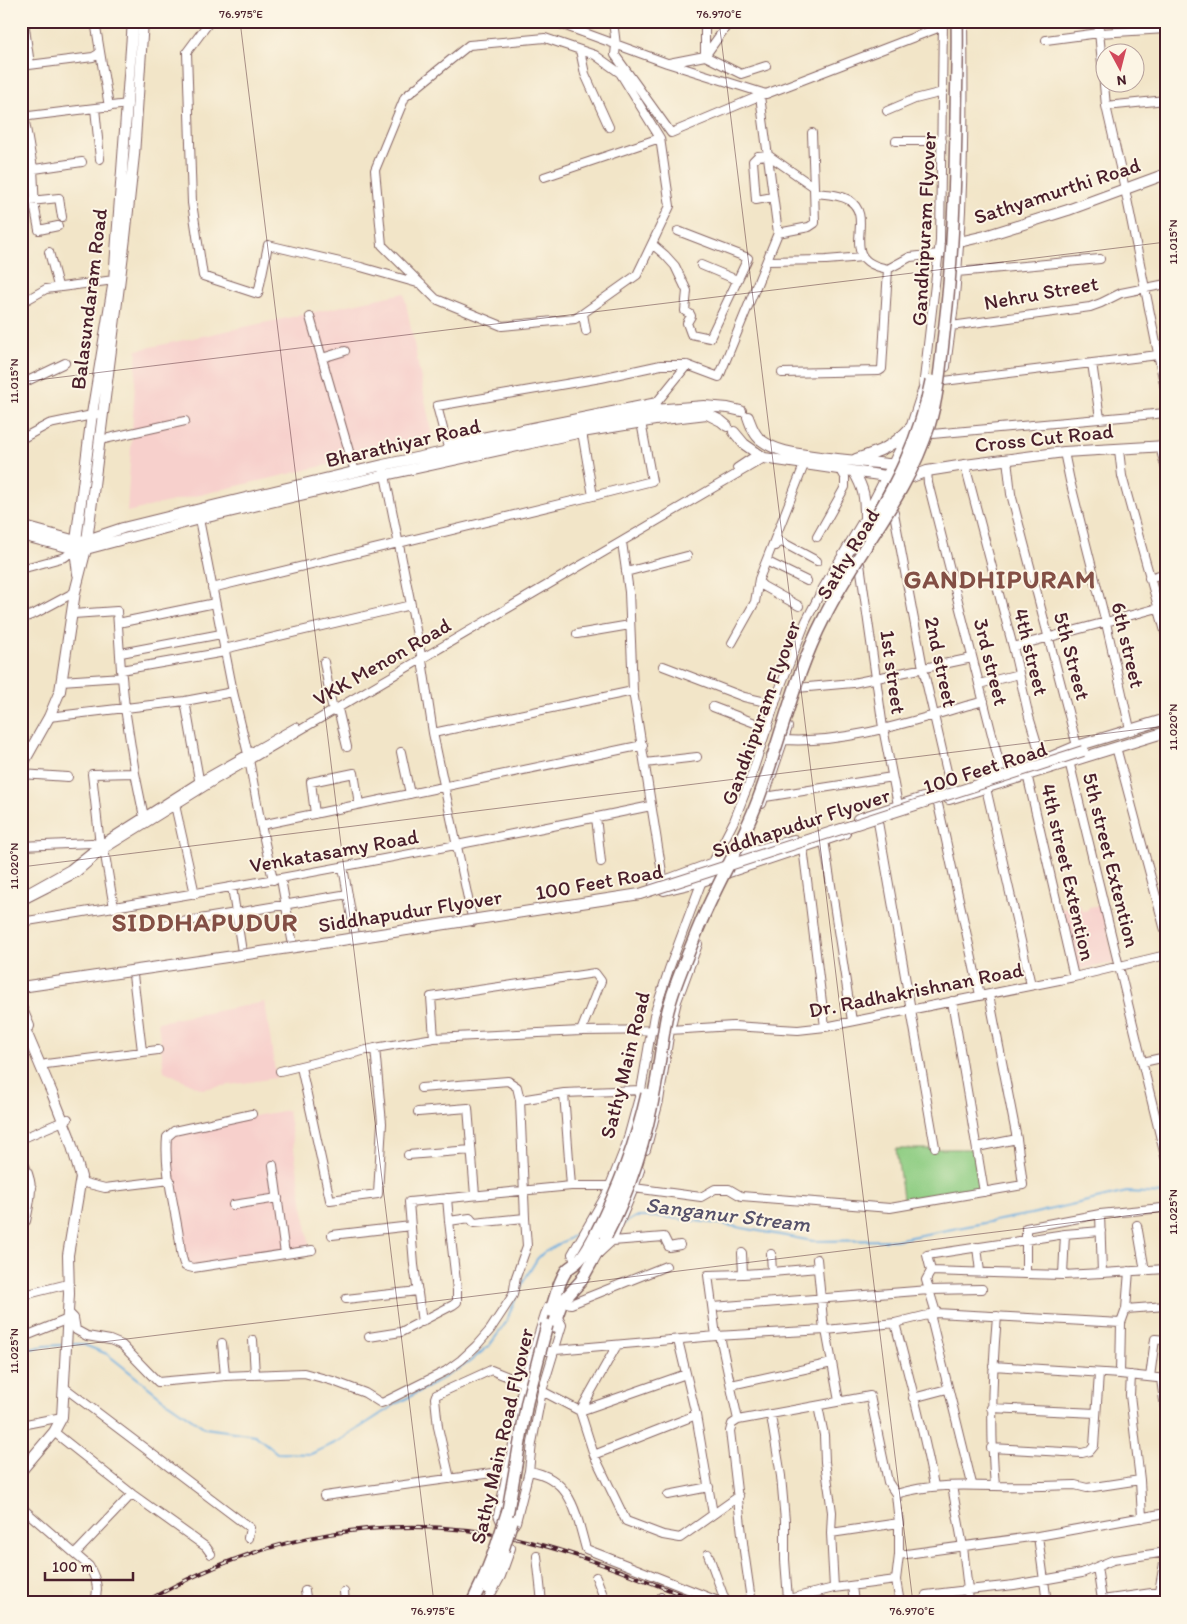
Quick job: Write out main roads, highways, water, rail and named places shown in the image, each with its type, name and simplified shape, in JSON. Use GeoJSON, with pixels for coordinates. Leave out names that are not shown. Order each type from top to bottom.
{"type":"FeatureCollection","features":[{"type":"Feature","properties":{"kind":"highway","name":"Gandhipuram Flyover"},"geometry":{"type":"LineString","coordinates":[[573,1265],[602,1236],[621,1207],[651,1112],[666,1018],[673,997],[706,908],[757,805],[800,673],[816,633],[845,579],[894,503],[909,475],[928,428],[935,404],[952,267],[957,21]]}},
{"type":"Feature","properties":{"kind":"highway","name":"Gandhipuram Flyover"},"geometry":{"type":"LineString","coordinates":[[586,1273],[600,1253],[607,1210],[630,1153],[644,1107],[666,996],[698,908],[729,851],[750,804],[786,691],[810,630],[830,590],[887,498],[910,454],[921,423],[932,377],[946,266],[946,23]]}},
{"type":"Feature","properties":{"kind":"highway"},"geometry":{"type":"LineString","coordinates":[[573,1265],[580,1268],[586,1273],[558,1303],[563,1277],[573,1265]]}},
{"type":"Feature","properties":{"kind":"highway"},"geometry":{"type":"LineString","coordinates":[[563,1277],[568,1283],[576,1285]]}},
{"type":"Feature","properties":{"kind":"highway","name":"Sathy Main Road Flyover"},"geometry":{"type":"LineString","coordinates":[[480,1603],[496,1572],[513,1520],[536,1396],[558,1303]]}},
{"type":"Feature","properties":{"kind":"highway","name":"Sathy Main Road Flyover"},"geometry":{"type":"LineString","coordinates":[[472,1603],[490,1565],[508,1510],[527,1402],[553,1323]]}},
{"type":"Feature","properties":{"kind":"main road","name":"Balasundaram Road"},"geometry":{"type":"LineString","coordinates":[[81,545],[92,414],[114,280],[133,21]]}},
{"type":"Feature","properties":{"kind":"main road","name":"Balasundaram Road"},"geometry":{"type":"LineString","coordinates":[[81,545],[104,414],[120,285],[134,155],[143,21]]}},
{"type":"Feature","properties":{"kind":"main road","name":"Sathyamurthi Road"},"geometry":{"type":"LineString","coordinates":[[939,254],[959,242],[1059,213],[1166,174]]}},
{"type":"Feature","properties":{"kind":"main road","name":"Bharathiyar Road"},"geometry":{"type":"LineString","coordinates":[[81,545],[199,519],[384,470],[580,423],[654,410],[704,406],[728,408],[745,414]]}},
{"type":"Feature","properties":{"kind":"main road"},"geometry":{"type":"LineString","coordinates":[[733,412],[745,414],[749,421],[746,429],[742,432],[731,429],[727,418],[729,414],[733,412]]}},
{"type":"Feature","properties":{"kind":"main road","name":"Bharathiyar Road"},"geometry":{"type":"LineString","coordinates":[[81,545],[123,528],[355,472],[384,470],[641,422],[707,414],[721,421],[744,444],[761,456],[854,472]]}},
{"type":"Feature","properties":{"kind":"main road"},"geometry":{"type":"LineString","coordinates":[[745,414],[755,434],[761,440],[780,450],[922,469]]}},
{"type":"Feature","properties":{"kind":"main road"},"geometry":{"type":"LineString","coordinates":[[851,461],[881,450],[896,442],[910,428]]}},
{"type":"Feature","properties":{"kind":"main road","name":"Cross Cut Road"},"geometry":{"type":"LineString","coordinates":[[922,469],[1064,452],[1163,446]]}},
{"type":"Feature","properties":{"kind":"main road"},"geometry":{"type":"LineString","coordinates":[[854,472],[912,477],[922,469]]}},
{"type":"Feature","properties":{"kind":"main road"},"geometry":{"type":"LineString","coordinates":[[854,472],[865,496],[865,517]]}},
{"type":"Feature","properties":{"kind":"main road"},"geometry":{"type":"LineString","coordinates":[[21,526],[81,545]]}},
{"type":"Feature","properties":{"kind":"main road"},"geometry":{"type":"LineString","coordinates":[[21,535],[81,545]]}},
{"type":"Feature","properties":{"kind":"main road"},"geometry":{"type":"LineString","coordinates":[[23,760],[50,717],[60,691],[78,580],[81,545]]}},
{"type":"Feature","properties":{"kind":"main road","name":"100 Feet Road"},"geometry":{"type":"LineString","coordinates":[[664,886],[702,881],[728,873],[878,822],[937,798],[951,789],[1080,748],[1130,729],[1165,724]]}},
{"type":"Feature","properties":{"kind":"main road","name":"100 Feet Road"},"geometry":{"type":"LineString","coordinates":[[21,988],[355,935],[622,900],[664,886],[713,862],[798,839],[898,805],[986,788],[1116,747],[1165,724]]}},
{"type":"Feature","properties":{"kind":"main road","name":"Siddhapudur Flyover"},"geometry":{"type":"LineString","coordinates":[[21,988],[640,894],[1080,748],[1094,749],[1165,724]]}},
{"type":"Feature","properties":{"kind":"main road","name":"100 Feet Road"},"geometry":{"type":"LineString","coordinates":[[21,988],[133,975],[473,920]]}},
{"type":"Feature","properties":{"kind":"main road"},"geometry":{"type":"LineString","coordinates":[[21,1007],[46,1064],[84,1183],[76,1231],[72,1286],[68,1289],[65,1388],[62,1416],[54,1432],[21,1471]]}},
{"type":"Feature","properties":{"kind":"main road"},"geometry":{"type":"LineString","coordinates":[[21,1021],[65,1120]]}},
{"type":"Feature","properties":{"kind":"waterway","name":"Sanganur Stream"},"geometry":{"type":"LineString","coordinates":[[622,1225],[635,1217],[663,1217],[720,1224],[813,1241],[895,1240],[1031,1214],[1127,1192],[1166,1194]]}},
{"type":"Feature","properties":{"kind":"waterway","name":"Sanganur Stream"},"geometry":{"type":"LineString","coordinates":[[69,1344],[82,1344],[107,1354],[167,1402],[205,1428],[255,1435],[277,1453],[311,1454],[339,1441],[396,1404],[468,1363],[489,1346],[505,1324],[522,1284],[537,1259],[543,1253],[582,1231]]}},
{"type":"Feature","properties":{"kind":"waterway","name":"Sanganur Stream"},"geometry":{"type":"LineString","coordinates":[[21,1351],[62,1345]]}},
{"type":"Feature","properties":{"kind":"railway"},"geometry":{"type":"LineString","coordinates":[[144,1603],[188,1579],[234,1560],[281,1545],[329,1534],[378,1528],[428,1527],[477,1531],[549,1547],[616,1569],[704,1603]]}},
{"type":"Feature","properties":{"kind":"district","name":"GANDHIPURAM"},"geometry":{"type":"Point","coordinates":[1000,579]}},
{"type":"Feature","properties":{"kind":"district","name":"SIDDHAPUDUR"},"geometry":{"type":"Point","coordinates":[205,922]}}]}
